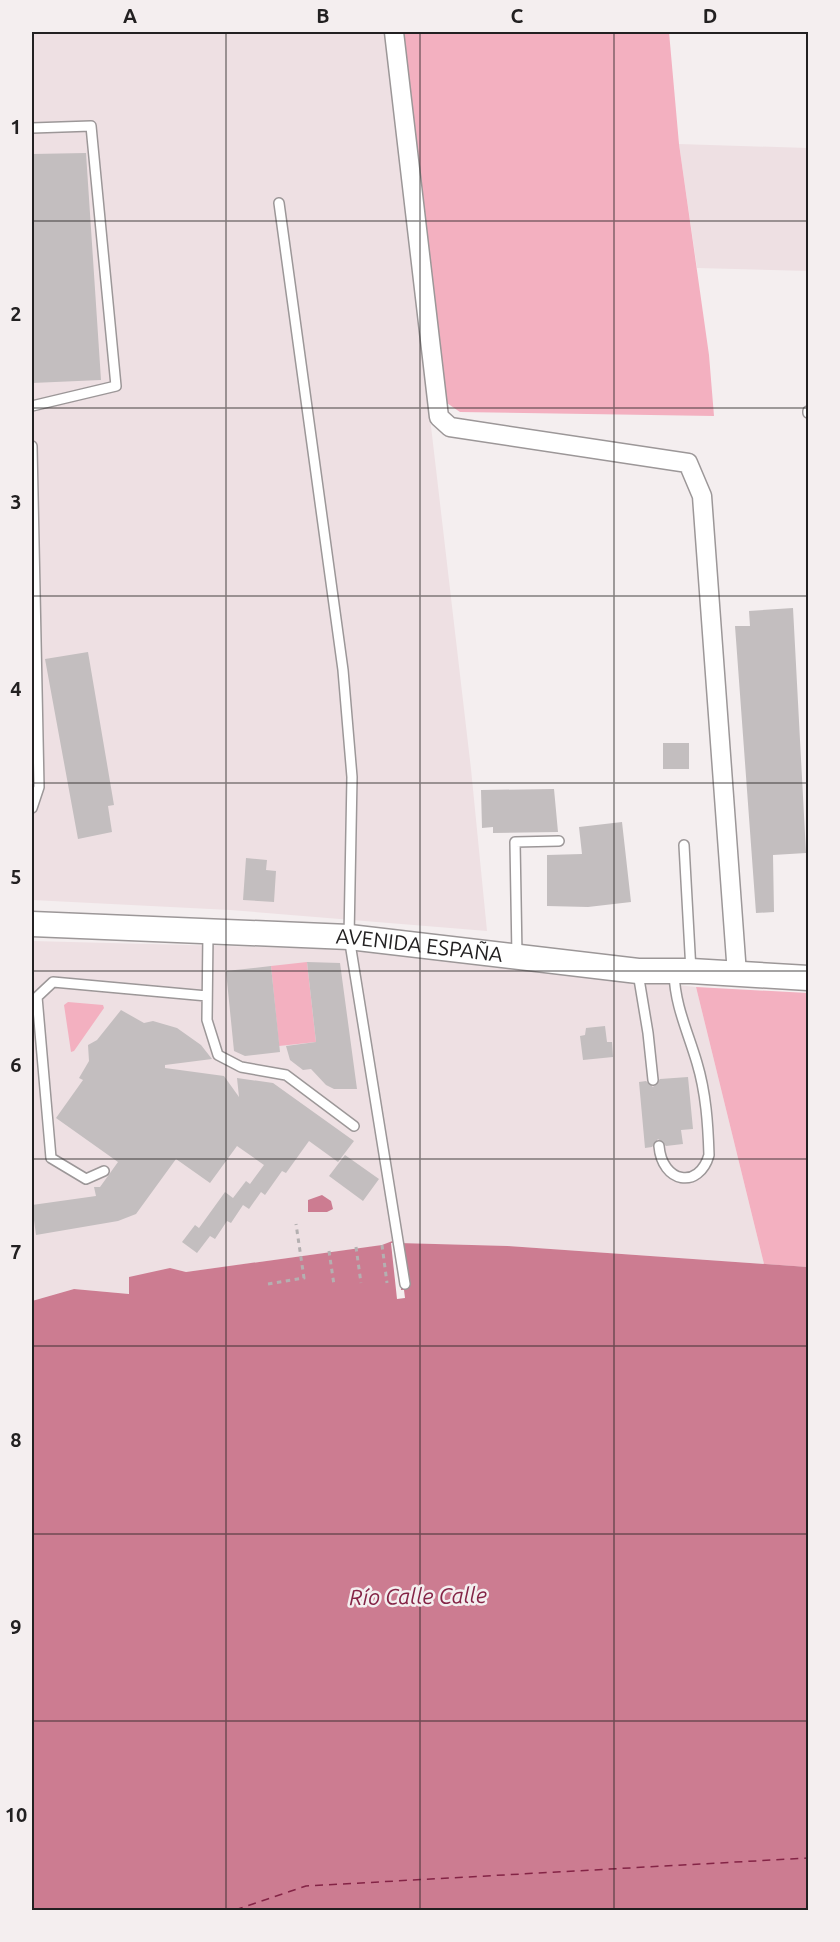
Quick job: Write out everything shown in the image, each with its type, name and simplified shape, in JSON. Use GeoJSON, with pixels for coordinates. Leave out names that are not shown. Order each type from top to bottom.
{"type":"FeatureCollection","features":[{"type":"Feature","properties":{"kind":"main road","name":"AVENIDA ESPAÑA"},"geometry":{"type":"LineString","coordinates":[[32,924],[349,937],[638,971],[682,971],[808,978]]}},
{"type":"Feature","properties":{"kind":"street"},"geometry":{"type":"LineString","coordinates":[[394,32],[439,417],[450,427],[688,464],[702,495],[737,974]]}},
{"type":"Feature","properties":{"kind":"lane"},"geometry":{"type":"LineString","coordinates":[[32,128],[91,126],[116,386],[32,406]]}},
{"type":"Feature","properties":{"kind":"lane"},"geometry":{"type":"LineString","coordinates":[[279,203],[343,670],[352,777],[349,937],[405,1284]]}},
{"type":"Feature","properties":{"kind":"lane"},"geometry":{"type":"LineString","coordinates":[[32,446],[39,787],[32,808]]}},
{"type":"Feature","properties":{"kind":"lane"},"geometry":{"type":"LineString","coordinates":[[517,956],[515,842],[559,841]]}},
{"type":"Feature","properties":{"kind":"lane"},"geometry":{"type":"LineString","coordinates":[[659,1146],[663,1166],[668,1172],[682,1177],[697,1174],[709,1155],[705,1096],[696,1061],[679,1014],[684,845]]}},
{"type":"Feature","properties":{"kind":"lane"},"geometry":{"type":"LineString","coordinates":[[208,930],[207,1020],[218,1055],[241,1067],[286,1075],[354,1125]]}},
{"type":"Feature","properties":{"kind":"lane"},"geometry":{"type":"LineString","coordinates":[[638,971],[648,1034],[652,1080]]}},
{"type":"Feature","properties":{"kind":"lane"},"geometry":{"type":"LineString","coordinates":[[104,1171],[86,1179],[51,1158],[37,997],[52,982],[207,996]]}},
{"type":"Feature","properties":{"kind":"path"},"geometry":{"type":"LineString","coordinates":[[268,1284],[304,1278],[296,1224]]}},
{"type":"Feature","properties":{"kind":"path"},"geometry":{"type":"LineString","coordinates":[[382,1245],[387,1282]]}},
{"type":"Feature","properties":{"kind":"path"},"geometry":{"type":"LineString","coordinates":[[356,1247],[361,1283]]}},
{"type":"Feature","properties":{"kind":"path"},"geometry":{"type":"LineString","coordinates":[[329,1251],[334,1286]]}},
{"type":"Feature","properties":{"kind":"shaded area"},"geometry":{"type":"Polygon","coordinates":[[[32,32],[385,32],[471,769],[487,931],[230,910],[32,900],[32,32]]]}},
{"type":"Feature","properties":{"kind":"shaded area"},"geometry":{"type":"Polygon","coordinates":[[[403,32],[669,32],[679,144],[709,355],[714,416],[460,412],[444,401],[403,32]]]}},
{"type":"Feature","properties":{"kind":"shaded area"},"geometry":{"type":"Polygon","coordinates":[[[679,144],[808,148],[808,271],[697,268],[679,144]]]}},
{"type":"Feature","properties":{"kind":"shaded area"},"geometry":{"type":"Polygon","coordinates":[[[32,941],[343,949],[696,987],[764,1264],[508,1246],[399,1243],[186,1272],[170,1268],[129,1294],[74,1289],[32,1301],[32,941]]]}},
{"type":"Feature","properties":{"kind":"shaded area"},"geometry":{"type":"Polygon","coordinates":[[[307,962],[316,1042],[279,1046],[271,966],[307,962]]]}},
{"type":"Feature","properties":{"kind":"shaded area"},"geometry":{"type":"Polygon","coordinates":[[[696,987],[808,993],[808,1267],[764,1264],[696,987]]]}},
{"type":"Feature","properties":{"kind":"shaded area"},"geometry":{"type":"Polygon","coordinates":[[[68,1002],[103,1005],[104,1008],[74,1051],[71,1052],[64,1005],[68,1002]]]}},
{"type":"Feature","properties":{"kind":"water"},"geometry":{"type":"Polygon","coordinates":[[[322,1195],[331,1201],[333,1209],[327,1212],[308,1212],[308,1200],[322,1195]]]}},
{"type":"Feature","properties":{"kind":"water","name":"Río Calle Calle"},"geometry":{"type":"Polygon","coordinates":[[[395,1240],[399,1243],[508,1246],[808,1267],[808,1910],[32,1910],[32,1301],[74,1289],[129,1294],[129,1277],[170,1268],[186,1272],[382,1245],[395,1240]]]}},
{"type":"Feature","properties":{"kind":"pier"},"geometry":{"type":"Polygon","coordinates":[[[391,1243],[399,1243],[401,1290],[404,1290],[405,1298],[397,1299],[391,1243]]]}},
{"type":"Feature","properties":{"kind":"building"},"geometry":{"type":"Polygon","coordinates":[[[86,153],[101,380],[32,383],[32,154],[86,153]]]}},
{"type":"Feature","properties":{"kind":"building"},"geometry":{"type":"Polygon","coordinates":[[[793,608],[806,853],[773,855],[774,912],[756,913],[735,626],[750,626],[749,611],[793,608]]]}},
{"type":"Feature","properties":{"kind":"building"},"geometry":{"type":"Polygon","coordinates":[[[88,652],[114,805],[108,806],[112,832],[78,839],[45,659],[88,652]]]}},
{"type":"Feature","properties":{"kind":"building"},"geometry":{"type":"Polygon","coordinates":[[[663,743],[689,743],[689,769],[663,769],[663,743]]]}},
{"type":"Feature","properties":{"kind":"building"},"geometry":{"type":"Polygon","coordinates":[[[554,789],[558,832],[493,833],[493,827],[482,828],[481,790],[554,789]]]}},
{"type":"Feature","properties":{"kind":"building"},"geometry":{"type":"Polygon","coordinates":[[[622,822],[631,902],[588,907],[547,906],[547,855],[582,854],[579,827],[622,822]]]}},
{"type":"Feature","properties":{"kind":"building"},"geometry":{"type":"Polygon","coordinates":[[[246,858],[267,860],[266,870],[276,871],[274,902],[243,900],[246,858]]]}},
{"type":"Feature","properties":{"kind":"building"},"geometry":{"type":"Polygon","coordinates":[[[307,962],[340,963],[357,1089],[334,1089],[326,1085],[311,1069],[303,1070],[290,1060],[286,1046],[316,1042],[307,962]]]}},
{"type":"Feature","properties":{"kind":"building"},"geometry":{"type":"Polygon","coordinates":[[[271,966],[280,1052],[245,1056],[234,1051],[226,971],[271,966]]]}},
{"type":"Feature","properties":{"kind":"building"},"geometry":{"type":"Polygon","coordinates":[[[121,1010],[144,1023],[153,1021],[177,1028],[201,1045],[212,1059],[165,1065],[165,1068],[224,1076],[239,1097],[237,1078],[273,1083],[354,1141],[338,1162],[309,1141],[286,1173],[282,1171],[265,1195],[261,1192],[249,1209],[243,1205],[231,1223],[227,1221],[215,1239],[210,1236],[197,1253],[182,1242],[195,1225],[199,1228],[225,1192],[233,1198],[246,1181],[250,1184],[264,1165],[237,1146],[210,1183],[176,1159],[136,1214],[118,1221],[36,1235],[32,1205],[96,1196],[94,1187],[100,1187],[118,1162],[56,1118],[83,1080],[79,1078],[89,1061],[88,1045],[97,1040],[121,1010]]]}},
{"type":"Feature","properties":{"kind":"building"},"geometry":{"type":"Polygon","coordinates":[[[605,1026],[607,1042],[612,1042],[613,1057],[583,1060],[580,1036],[585,1035],[586,1028],[605,1026]]]}},
{"type":"Feature","properties":{"kind":"building"},"geometry":{"type":"Polygon","coordinates":[[[688,1077],[693,1129],[681,1130],[683,1144],[666,1146],[658,1139],[652,1147],[645,1148],[639,1082],[646,1081],[653,1087],[660,1079],[688,1077]]]}},
{"type":"Feature","properties":{"kind":"building"},"geometry":{"type":"Polygon","coordinates":[[[345,1155],[379,1179],[363,1201],[329,1176],[345,1155]]]}},
{"type":"Feature","properties":{"kind":"ferry route"},"geometry":{"type":"LineString","coordinates":[[235,1910],[306,1886],[808,1858]]}}]}
